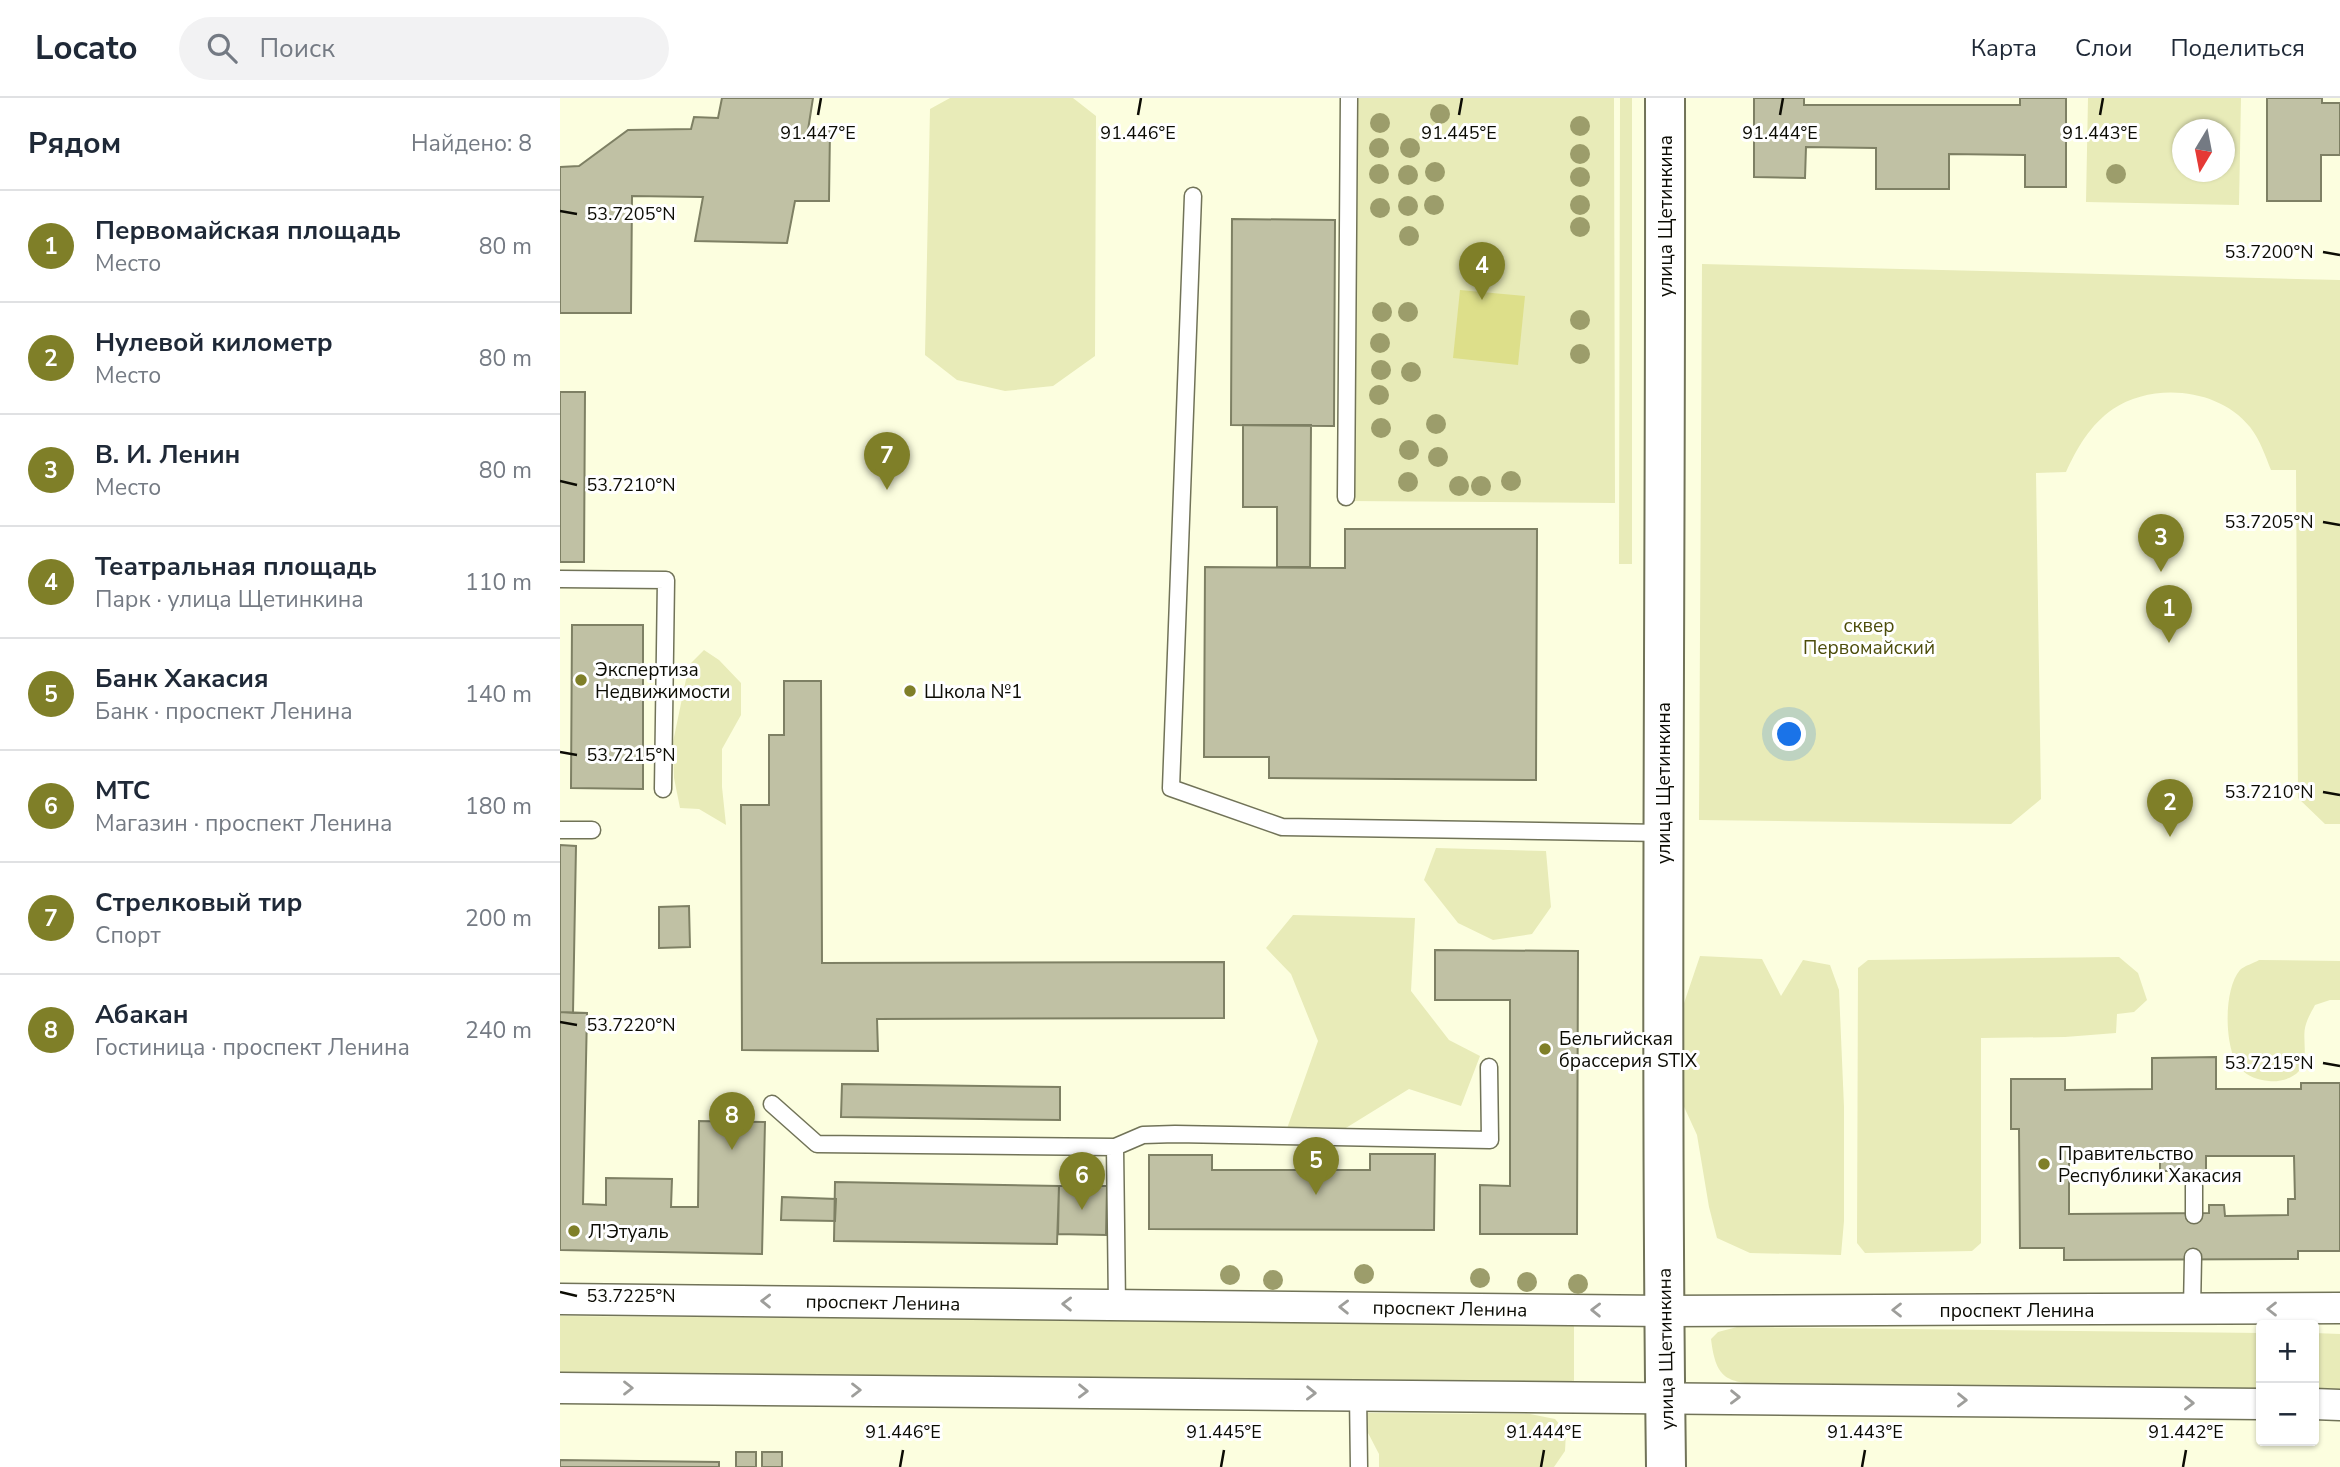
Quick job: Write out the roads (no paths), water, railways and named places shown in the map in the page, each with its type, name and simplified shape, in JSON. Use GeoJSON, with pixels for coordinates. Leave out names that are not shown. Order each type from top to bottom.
{"type":"FeatureCollection","features":[{"type":"Feature","properties":{"kind":"main road","name":"улица Щетинкина"},"geometry":{"type":"LineString","coordinates":[[1665,98],[1663,833],[1666,1467]]}},
{"type":"Feature","properties":{"kind":"street","name":"проспект Ленина"},"geometry":{"type":"LineString","coordinates":[[560,1299],[1664,1311],[2340,1308]]}},
{"type":"Feature","properties":{"kind":"street"},"geometry":{"type":"LineString","coordinates":[[560,1388],[2256,1404]]}},
{"type":"Feature","properties":{"kind":"street"},"geometry":{"type":"LineString","coordinates":[[2319,1404],[2340,1405]]}},
{"type":"Feature","properties":{"kind":"lane"},"geometry":{"type":"LineString","coordinates":[[1346,497],[1349,98]]}},
{"type":"Feature","properties":{"kind":"lane"},"geometry":{"type":"LineString","coordinates":[[1193,196],[1171,788],[1282,827],[1663,833]]}},
{"type":"Feature","properties":{"kind":"lane"},"geometry":{"type":"LineString","coordinates":[[560,579],[666,580],[663,789]]}},
{"type":"Feature","properties":{"kind":"lane"},"geometry":{"type":"LineString","coordinates":[[560,830],[592,830]]}},
{"type":"Feature","properties":{"kind":"lane"},"geometry":{"type":"LineString","coordinates":[[772,1104],[817,1144],[1115,1147],[1143,1135],[1490,1140],[1489,1068]]}},
{"type":"Feature","properties":{"kind":"lane"},"geometry":{"type":"LineString","coordinates":[[1115,1147],[1117,1305]]}},
{"type":"Feature","properties":{"kind":"lane"},"geometry":{"type":"LineString","coordinates":[[2193,1215],[2194,1186]]}},
{"type":"Feature","properties":{"kind":"lane"},"geometry":{"type":"LineString","coordinates":[[2192,1309],[2193,1257]]}},
{"type":"Feature","properties":{"kind":"lane"},"geometry":{"type":"LineString","coordinates":[[1358,1394],[1359,1467]]}},
{"type":"Feature","properties":{"kind":"place","name":"Театральная площадь"},"geometry":{"type":"Point","coordinates":[1482,300]}},
{"type":"Feature","properties":{"kind":"place","name":"Стрелковый тир"},"geometry":{"type":"Point","coordinates":[887,490]}},
{"type":"Feature","properties":{"kind":"place","name":"В. И. Ленин"},"geometry":{"type":"Point","coordinates":[2161,572]}},
{"type":"Feature","properties":{"kind":"place","name":"Первомайская площадь"},"geometry":{"type":"Point","coordinates":[2169,643]}},
{"type":"Feature","properties":{"kind":"place","name":"Экспертиза Недвижимости"},"geometry":{"type":"Point","coordinates":[581,680]}},
{"type":"Feature","properties":{"kind":"place","name":"Школа №1"},"geometry":{"type":"Point","coordinates":[910,691]}},
{"type":"Feature","properties":{"kind":"place","name":"Нулевой километр"},"geometry":{"type":"Point","coordinates":[2170,837]}},
{"type":"Feature","properties":{"kind":"place","name":"Бельгийская брассерия STIX"},"geometry":{"type":"Point","coordinates":[1545,1049]}},
{"type":"Feature","properties":{"kind":"place","name":"Абакан"},"geometry":{"type":"Point","coordinates":[732,1150]}},
{"type":"Feature","properties":{"kind":"place","name":"Правительство Республики Хакасия"},"geometry":{"type":"Point","coordinates":[2044,1164]}},
{"type":"Feature","properties":{"kind":"place","name":"Банк Хакасия"},"geometry":{"type":"Point","coordinates":[1316,1195]}},
{"type":"Feature","properties":{"kind":"place","name":"МТС"},"geometry":{"type":"Point","coordinates":[1082,1210]}},
{"type":"Feature","properties":{"kind":"place","name":"Л'Этуаль"},"geometry":{"type":"Point","coordinates":[574,1231]}},
{"type":"Feature","properties":{"kind":"park label","name":"сквер Первомайский"},"geometry":{"type":"Point","coordinates":[1869,636]}}]}
